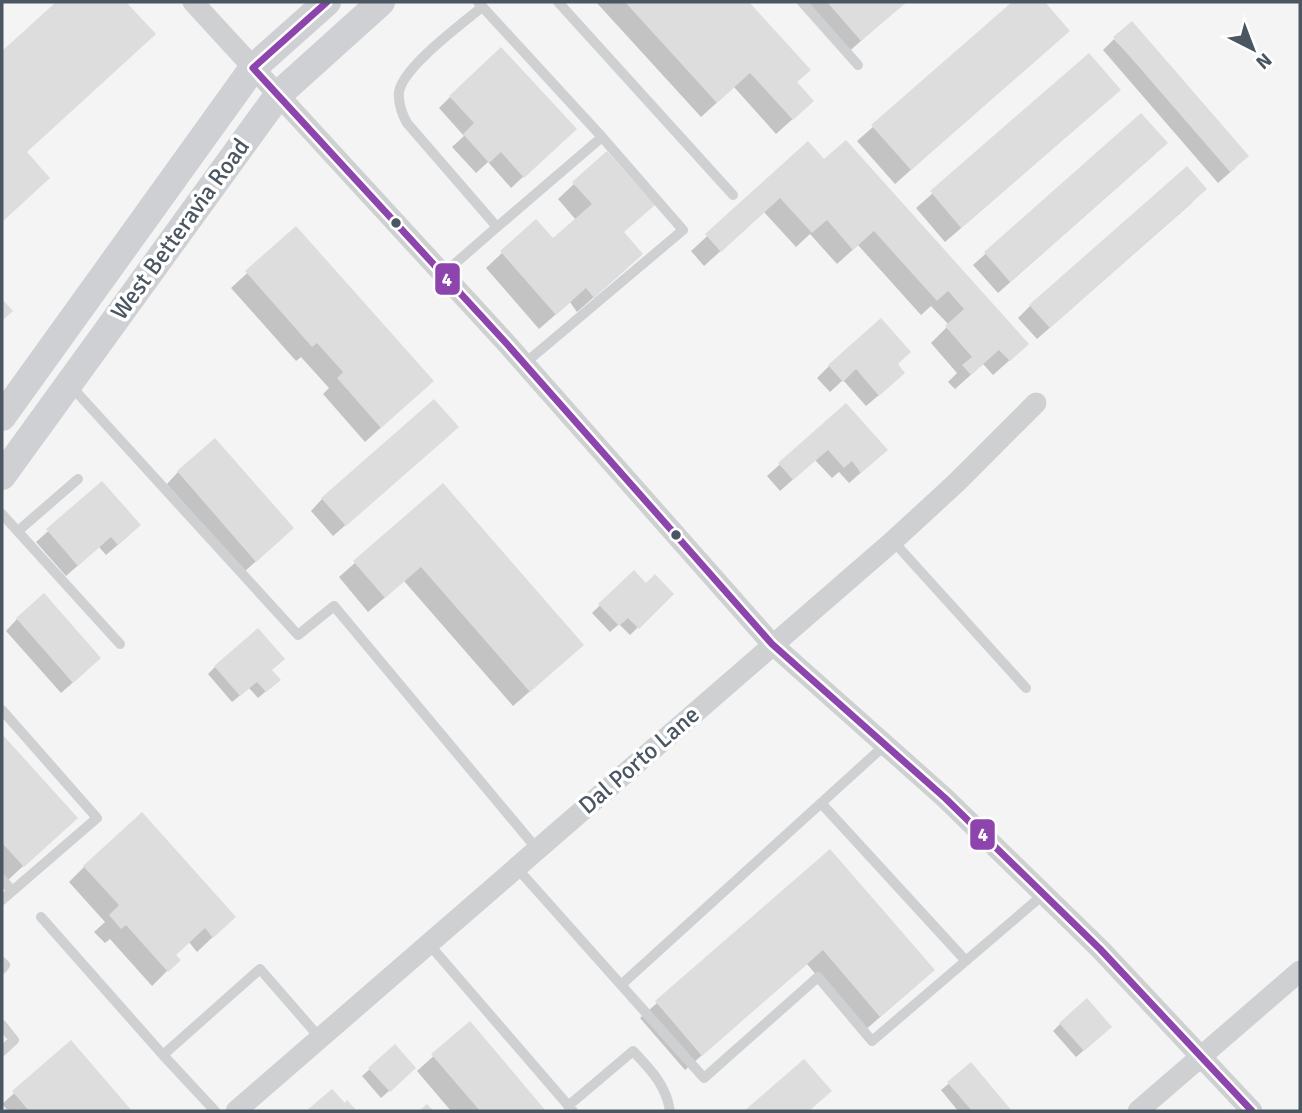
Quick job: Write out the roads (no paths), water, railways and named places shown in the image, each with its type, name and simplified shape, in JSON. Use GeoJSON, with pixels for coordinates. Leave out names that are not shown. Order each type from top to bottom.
{"type":"FeatureCollection","features":[{"type":"Feature","properties":{"kind":"main road","name":"West Betteravia Road"},"geometry":{"type":"LineString","coordinates":[[2,417],[253,68],[327,2]]}},
{"type":"Feature","properties":{"kind":"main road","name":"West Betteravia Road"},"geometry":{"type":"LineString","coordinates":[[2,475],[279,93],[381,2]]}},
{"type":"Feature","properties":{"kind":"street"},"geometry":{"type":"LineString","coordinates":[[193,2],[443,274],[772,644],[945,798],[1044,894],[1100,949],[1252,1111]]}},
{"type":"Feature","properties":{"kind":"street","name":"Dal Porto Lane"},"geometry":{"type":"LineString","coordinates":[[236,1111],[893,541],[1036,403]]}},
{"type":"Feature","properties":{"kind":"street"},"geometry":{"type":"LineString","coordinates":[[1138,1111],[1300,971]]}},
{"type":"Feature","properties":{"kind":"lane"},"geometry":{"type":"LineString","coordinates":[[558,2],[733,195]]}},
{"type":"Feature","properties":{"kind":"lane"},"geometry":{"type":"LineString","coordinates":[[802,2],[858,65]]}},
{"type":"Feature","properties":{"kind":"lane"},"geometry":{"type":"LineString","coordinates":[[497,227],[407,123],[399,102],[405,77],[480,4],[683,230],[524,364]]}},
{"type":"Feature","properties":{"kind":"lane"},"geometry":{"type":"LineString","coordinates":[[443,274],[602,137]]}},
{"type":"Feature","properties":{"kind":"lane"},"geometry":{"type":"LineString","coordinates":[[68,383],[298,635],[334,606],[537,849]]}},
{"type":"Feature","properties":{"kind":"lane"},"geometry":{"type":"LineString","coordinates":[[18,531],[78,479]]}},
{"type":"Feature","properties":{"kind":"lane"},"geometry":{"type":"LineString","coordinates":[[2,514],[120,645]]}},
{"type":"Feature","properties":{"kind":"lane"},"geometry":{"type":"LineString","coordinates":[[893,541],[1026,688]]}},
{"type":"Feature","properties":{"kind":"lane"},"geometry":{"type":"LineString","coordinates":[[2,710],[97,818],[2,900]]}},
{"type":"Feature","properties":{"kind":"lane"},"geometry":{"type":"LineString","coordinates":[[621,985],[885,745]]}},
{"type":"Feature","properties":{"kind":"lane"},"geometry":{"type":"LineString","coordinates":[[821,803],[965,961]]}},
{"type":"Feature","properties":{"kind":"lane"},"geometry":{"type":"LineString","coordinates":[[516,867],[704,1078],[818,977],[872,1041],[1044,894]]}},
{"type":"Feature","properties":{"kind":"lane"},"geometry":{"type":"LineString","coordinates":[[2,879],[12,891]]}},
{"type":"Feature","properties":{"kind":"lane"},"geometry":{"type":"LineString","coordinates":[[41,917],[215,1111]]}},
{"type":"Feature","properties":{"kind":"lane"},"geometry":{"type":"LineString","coordinates":[[428,943],[570,1109],[633,1051],[656,1075],[668,1096],[670,1111]]}},
{"type":"Feature","properties":{"kind":"lane"},"geometry":{"type":"LineString","coordinates":[[2,962],[5,965],[2,969]]}},
{"type":"Feature","properties":{"kind":"lane"},"geometry":{"type":"LineString","coordinates":[[163,1055],[260,969],[320,1038]]}},
{"type":"Feature","properties":{"kind":"lane"},"geometry":{"type":"LineString","coordinates":[[2,1025],[14,1040],[2,1051]]}}]}
